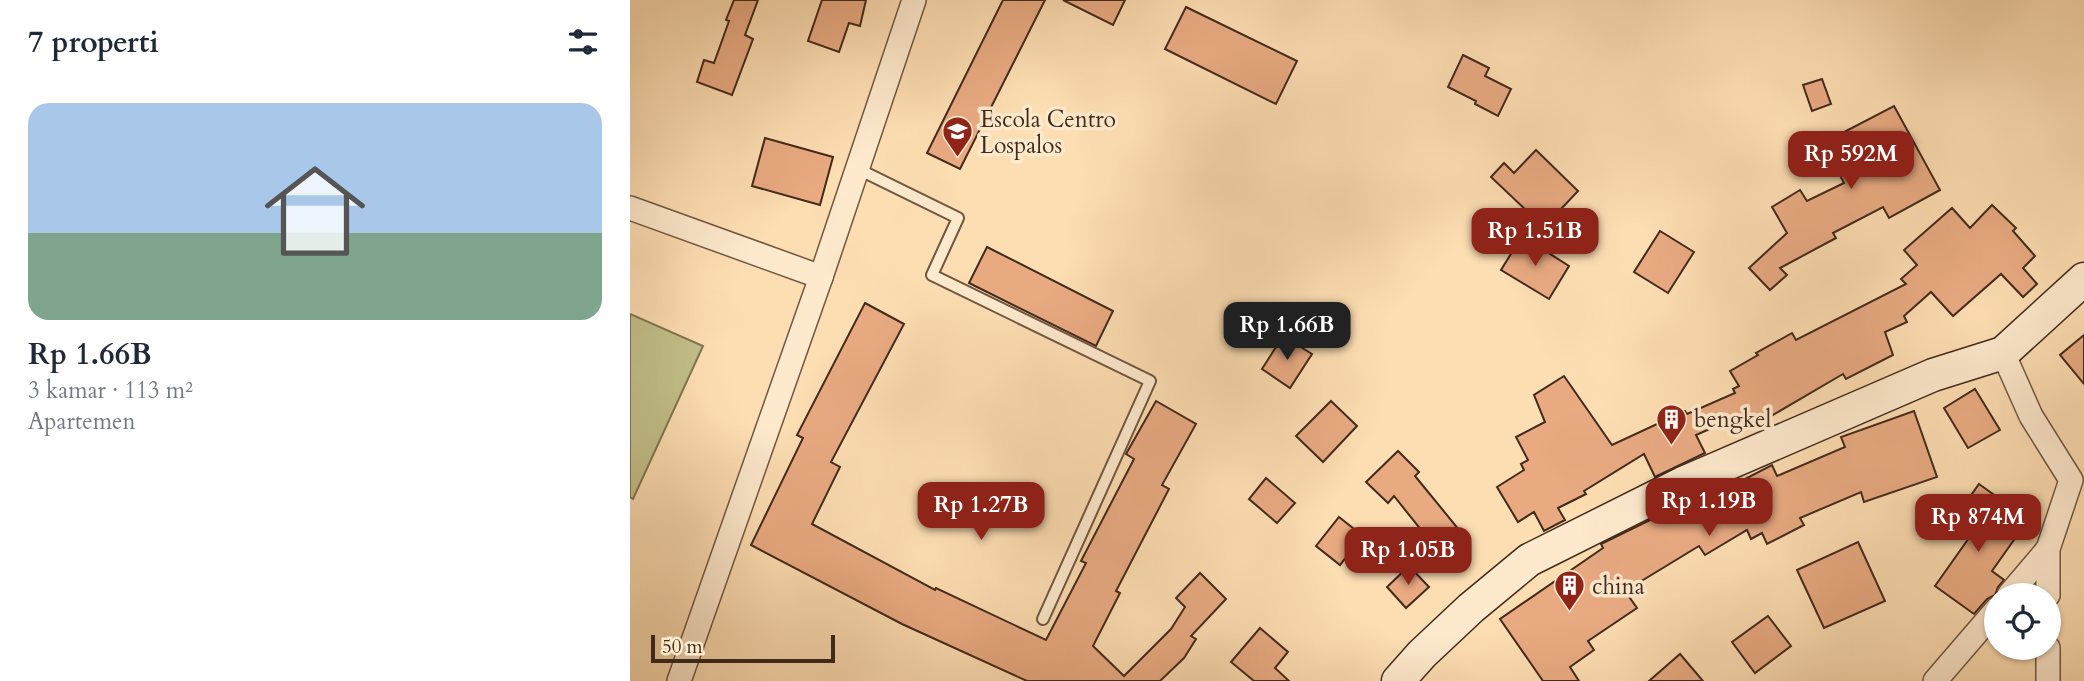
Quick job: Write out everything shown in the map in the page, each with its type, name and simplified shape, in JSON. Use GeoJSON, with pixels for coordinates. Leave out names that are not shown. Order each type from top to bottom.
{"type":"FeatureCollection","features":[{"type":"Feature","properties":{"kind":"street"},"geometry":{"type":"LineString","coordinates":[[679,681],[821,277],[914,0]]}},
{"type":"Feature","properties":{"kind":"street"},"geometry":{"type":"LineString","coordinates":[[630,208],[821,277]]}},
{"type":"Feature","properties":{"kind":"street"},"geometry":{"type":"LineString","coordinates":[[1398,681],[1461,617],[1529,559],[1683,483],[1933,375],[2003,353],[2084,279]]}},
{"type":"Feature","properties":{"kind":"street"},"geometry":{"type":"LineString","coordinates":[[2003,353],[2031,416],[2071,480],[2048,549],[2048,583]]}},
{"type":"Feature","properties":{"kind":"street"},"geometry":{"type":"LineString","coordinates":[[2019,583],[2048,549]]}},
{"type":"Feature","properties":{"kind":"street"},"geometry":{"type":"LineString","coordinates":[[1936,681],[1984,624]]}},
{"type":"Feature","properties":{"kind":"street"},"geometry":{"type":"LineString","coordinates":[[2048,660],[2048,681]]}},
{"type":"Feature","properties":{"kind":"lane"},"geometry":{"type":"LineString","coordinates":[[858,169],[958,218],[932,275],[1150,382],[1043,619]]}},
{"type":"Feature","properties":{"kind":"shaded area"},"geometry":{"type":"Polygon","coordinates":[[[630,314],[703,346],[633,499],[630,497],[630,314]]]}},
{"type":"Feature","properties":{"kind":"building"},"geometry":{"type":"Polygon","coordinates":[[[734,0],[758,0],[745,35],[753,39],[732,95],[697,82],[704,60],[714,63],[734,0]]]}},
{"type":"Feature","properties":{"kind":"building"},"geometry":{"type":"Polygon","coordinates":[[[822,0],[866,0],[860,26],[849,23],[839,52],[808,41],[822,0]]]}},
{"type":"Feature","properties":{"kind":"building"},"geometry":{"type":"Polygon","coordinates":[[[1003,0],[1045,0],[960,169],[927,153],[1003,0]]]}},
{"type":"Feature","properties":{"kind":"building"},"geometry":{"type":"Polygon","coordinates":[[[1063,0],[1125,0],[1113,25],[1063,0]]]}},
{"type":"Feature","properties":{"kind":"building"},"geometry":{"type":"Polygon","coordinates":[[[1186,7],[1297,61],[1276,104],[1165,49],[1186,7]]]}},
{"type":"Feature","properties":{"kind":"building"},"geometry":{"type":"Polygon","coordinates":[[[1463,55],[1489,68],[1485,76],[1511,89],[1498,116],[1448,87],[1463,55]]]}},
{"type":"Feature","properties":{"kind":"building"},"geometry":{"type":"Polygon","coordinates":[[[1822,79],[1831,104],[1812,111],[1803,85],[1822,79]]]}},
{"type":"Feature","properties":{"kind":"building"},"geometry":{"type":"Polygon","coordinates":[[[1894,106],[1940,190],[1889,218],[1883,207],[1833,233],[1836,238],[1780,268],[1787,275],[1770,290],[1749,268],[1787,233],[1772,207],[1800,190],[1807,201],[1844,183],[1823,143],[1894,106]]]}},
{"type":"Feature","properties":{"kind":"building"},"geometry":{"type":"Polygon","coordinates":[[[765,138],[833,157],[820,205],[752,186],[765,138]]]}},
{"type":"Feature","properties":{"kind":"building"},"geometry":{"type":"Polygon","coordinates":[[[1536,150],[1578,191],[1544,227],[1491,177],[1504,163],[1514,173],[1536,150]]]}},
{"type":"Feature","properties":{"kind":"building"},"geometry":{"type":"Polygon","coordinates":[[[1992,205],[2016,228],[2013,231],[2035,256],[2023,268],[2037,284],[2023,297],[2001,274],[1953,316],[1931,292],[1904,316],[1907,322],[1885,332],[1893,355],[1846,379],[1843,374],[1754,426],[1746,413],[1696,435],[1705,453],[1655,477],[1644,454],[1584,491],[1586,494],[1558,508],[1565,520],[1544,531],[1534,512],[1518,522],[1497,487],[1524,470],[1521,464],[1528,460],[1516,437],[1545,422],[1534,395],[1564,376],[1612,445],[1685,411],[1687,414],[1735,393],[1733,389],[1739,386],[1730,371],[1758,355],[1756,353],[1792,333],[1796,340],[1906,284],[1901,279],[1917,265],[1904,250],[1952,208],[1970,228],[1992,205]]]}},
{"type":"Feature","properties":{"kind":"building"},"geometry":{"type":"Polygon","coordinates":[[[1660,231],[1694,252],[1668,293],[1634,272],[1660,231]]]}},
{"type":"Feature","properties":{"kind":"building"},"geometry":{"type":"Polygon","coordinates":[[[1522,236],[1569,266],[1549,299],[1501,270],[1522,236]]]}},
{"type":"Feature","properties":{"kind":"building"},"geometry":{"type":"Polygon","coordinates":[[[987,247],[1113,311],[1096,346],[969,283],[987,247]]]}},
{"type":"Feature","properties":{"kind":"building"},"geometry":{"type":"Polygon","coordinates":[[[865,303],[904,324],[831,462],[840,467],[812,524],[935,590],[936,588],[1046,640],[1086,563],[1081,561],[1134,459],[1126,454],[1156,401],[1196,424],[1162,485],[1169,489],[1116,591],[1120,593],[1093,646],[1124,676],[1171,629],[1185,607],[1176,598],[1200,573],[1226,599],[1191,636],[1196,639],[1184,658],[1160,681],[1027,681],[902,624],[751,545],[803,438],[797,435],[865,303]]]}},
{"type":"Feature","properties":{"kind":"building"},"geometry":{"type":"Polygon","coordinates":[[[2084,335],[2084,384],[2060,355],[2084,335]]]}},
{"type":"Feature","properties":{"kind":"building"},"geometry":{"type":"Polygon","coordinates":[[[1283,336],[1312,354],[1290,388],[1262,369],[1283,336]]]}},
{"type":"Feature","properties":{"kind":"building"},"geometry":{"type":"Polygon","coordinates":[[[1975,389],[2000,430],[1968,448],[1944,408],[1975,389]]]}},
{"type":"Feature","properties":{"kind":"building"},"geometry":{"type":"Polygon","coordinates":[[[1331,401],[1357,426],[1323,462],[1296,436],[1331,401]]]}},
{"type":"Feature","properties":{"kind":"building"},"geometry":{"type":"Polygon","coordinates":[[[1914,411],[1937,477],[1864,502],[1861,492],[1800,518],[1804,525],[1767,544],[1762,533],[1751,539],[1747,530],[1705,555],[1699,546],[1625,591],[1637,608],[1588,641],[1594,650],[1570,667],[1579,681],[1543,681],[1500,619],[1603,548],[1601,544],[1715,489],[1718,493],[1772,465],[1777,476],[1845,447],[1841,437],[1914,411]]]}},
{"type":"Feature","properties":{"kind":"building"},"geometry":{"type":"Polygon","coordinates":[[[1398,451],[1419,472],[1415,476],[1460,531],[1444,544],[1437,535],[1430,541],[1394,496],[1388,503],[1366,482],[1398,451]]]}},
{"type":"Feature","properties":{"kind":"building"},"geometry":{"type":"Polygon","coordinates":[[[1266,478],[1295,503],[1277,523],[1249,499],[1266,478]]]}},
{"type":"Feature","properties":{"kind":"building"},"geometry":{"type":"Polygon","coordinates":[[[1979,484],[2004,502],[1992,519],[2016,537],[1992,571],[2004,580],[2001,583],[1984,583],[1984,602],[1974,614],[1935,586],[1976,528],[1957,515],[1979,484]]]}},
{"type":"Feature","properties":{"kind":"building"},"geometry":{"type":"Polygon","coordinates":[[[1339,517],[1373,544],[1361,559],[1351,551],[1340,565],[1316,546],[1339,517]]]}},
{"type":"Feature","properties":{"kind":"building"},"geometry":{"type":"Polygon","coordinates":[[[1858,542],[1885,601],[1824,628],[1797,570],[1858,542]]]}},
{"type":"Feature","properties":{"kind":"building"},"geometry":{"type":"Polygon","coordinates":[[[1409,566],[1429,587],[1406,608],[1387,587],[1409,566]]]}},
{"type":"Feature","properties":{"kind":"building"},"geometry":{"type":"Polygon","coordinates":[[[1768,616],[1791,646],[1755,673],[1732,642],[1768,616]]]}},
{"type":"Feature","properties":{"kind":"building"},"geometry":{"type":"Polygon","coordinates":[[[1260,628],[1288,652],[1275,668],[1289,681],[1254,681],[1231,662],[1260,628]]]}},
{"type":"Feature","properties":{"kind":"building"},"geometry":{"type":"Polygon","coordinates":[[[1680,654],[1703,681],[1649,681],[1680,654]]]}},
{"type":"Feature","properties":{"kind":"place","name":"Escola Centro Lospalos"},"geometry":{"type":"Point","coordinates":[957,159]}},
{"type":"Feature","properties":{"kind":"place","name":"bengkel"},"geometry":{"type":"Point","coordinates":[1671,446]}},
{"type":"Feature","properties":{"kind":"place","name":"china"},"geometry":{"type":"Point","coordinates":[1569,613]}}]}
